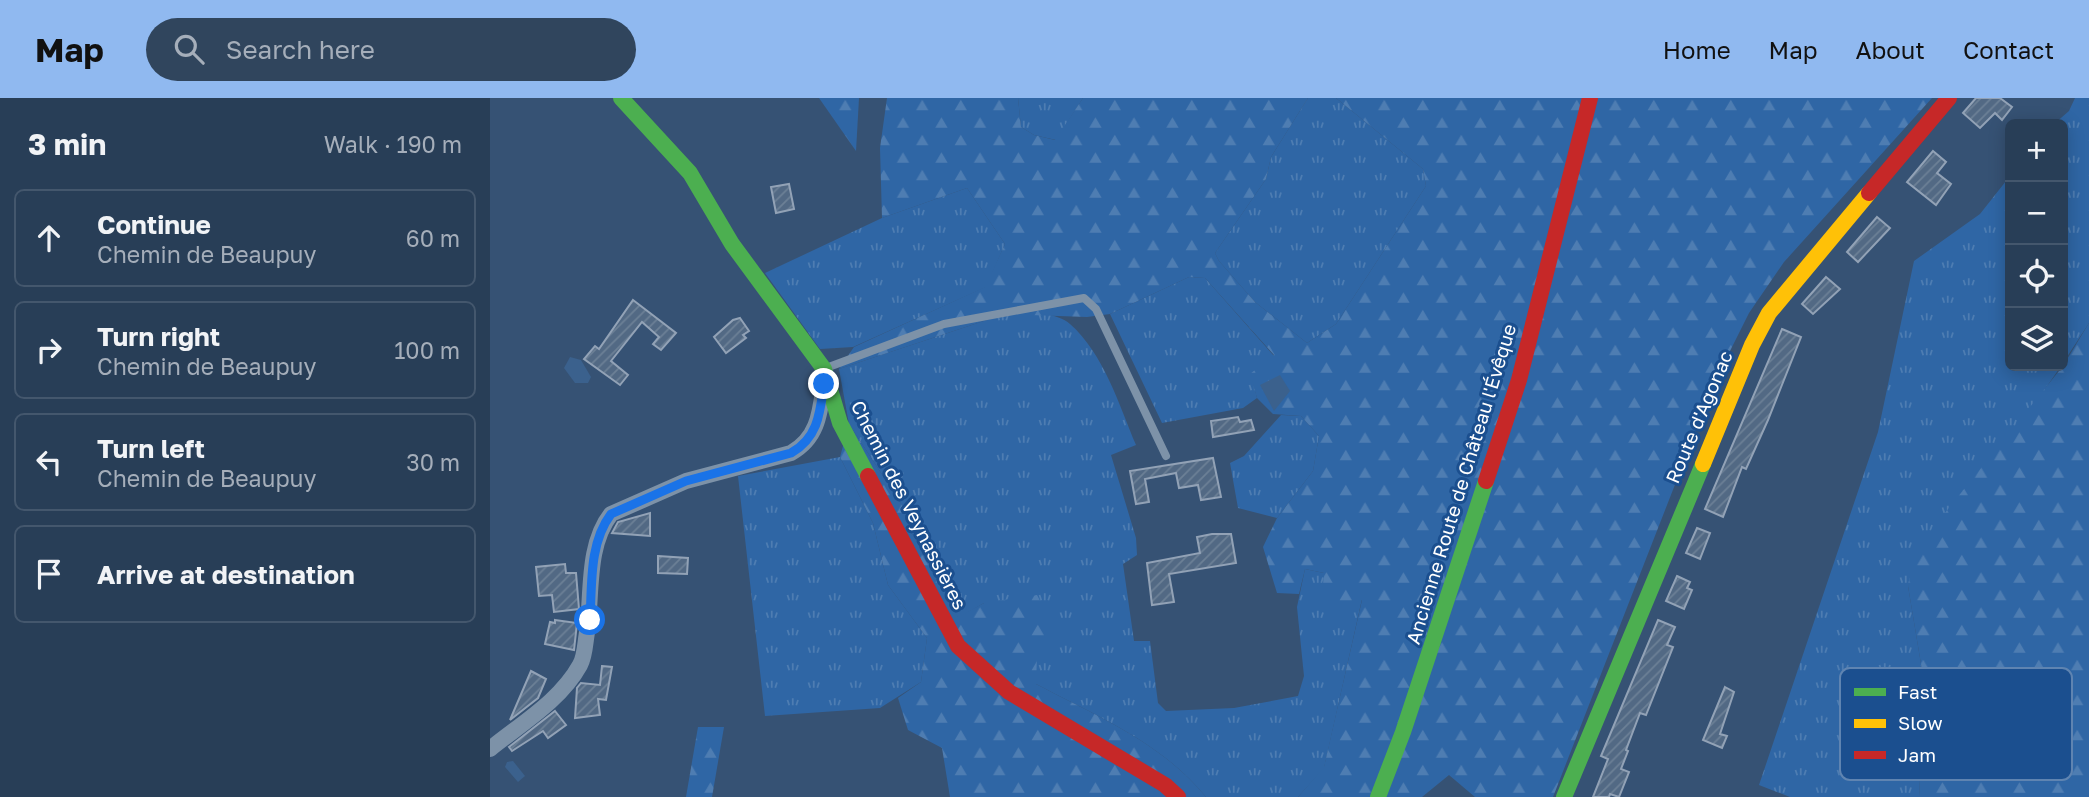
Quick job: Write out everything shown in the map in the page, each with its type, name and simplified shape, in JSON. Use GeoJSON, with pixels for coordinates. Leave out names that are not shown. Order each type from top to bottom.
{"type":"FeatureCollection","features":[{"type":"Feature","properties":{"kind":"street","name":"Ancienne Route de Château l'Évêque"},"geometry":{"type":"LineString","coordinates":[[1378,797],[1404,732],[1519,380],[1590,98]]}},
{"type":"Feature","properties":{"kind":"street","name":"Route d'Agonac"},"geometry":{"type":"LineString","coordinates":[[1564,797],[1649,588],[1752,345],[1769,313],[1949,98]]}},
{"type":"Feature","properties":{"kind":"street","name":"Chemin des Veynassières"},"geometry":{"type":"LineString","coordinates":[[628,102],[690,173],[732,244],[826,376],[839,423],[958,646],[1009,692],[1165,785],[1178,797]]}},
{"type":"Feature","properties":{"kind":"street"},"geometry":{"type":"LineString","coordinates":[[490,749],[543,708],[563,689],[582,663],[590,620],[594,553],[604,523],[611,514],[686,481],[791,453],[802,447],[811,438],[818,421],[826,376]]}},
{"type":"Feature","properties":{"kind":"lane"},"geometry":{"type":"LineString","coordinates":[[826,376],[944,324],[1084,298],[1096,309],[1166,456]]}},
{"type":"Feature","properties":{"kind":"green space"},"geometry":{"type":"Polygon","coordinates":[[[819,98],[859,98],[856,151],[819,98]]]}},
{"type":"Feature","properties":{"kind":"green space"},"geometry":{"type":"Polygon","coordinates":[[[887,98],[1018,98],[1021,127],[1034,135],[1055,140],[1083,98],[1308,98],[1271,157],[1266,179],[1215,253],[1255,302],[1307,343],[1336,324],[1426,186],[1423,169],[1336,98],[1932,98],[1784,262],[1749,313],[1717,377],[1553,797],[1475,797],[1449,775],[1422,797],[1298,797],[1324,767],[1362,600],[1321,608],[1324,573],[1305,569],[1299,594],[1277,593],[1263,547],[1277,518],[1313,471],[1319,436],[1301,416],[1273,414],[1257,398],[1250,374],[1274,355],[1205,278],[1189,277],[1110,314],[1087,317],[1005,314],[839,369],[854,347],[985,287],[1005,244],[967,188],[882,218],[880,148],[887,98]]]}},
{"type":"Feature","properties":{"kind":"green space"},"geometry":{"type":"Polygon","coordinates":[[[1018,98],[1083,98],[1056,140],[1034,135],[1021,127],[1018,98]]]}},
{"type":"Feature","properties":{"kind":"green space"},"geometry":{"type":"Polygon","coordinates":[[[1308,98],[1336,98],[1423,169],[1426,186],[1336,324],[1307,343],[1255,302],[1215,253],[1266,179],[1271,157],[1308,98]]]}},
{"type":"Feature","properties":{"kind":"green space"},"geometry":{"type":"Polygon","coordinates":[[[2075,98],[2089,98],[2089,323],[2068,355],[2068,119],[2060,119],[2069,111],[2075,98]]]}},
{"type":"Feature","properties":{"kind":"green space"},"geometry":{"type":"Polygon","coordinates":[[[2005,182],[2005,371],[2058,371],[1908,586],[1922,668],[1840,668],[1840,780],[1920,780],[1919,797],[1790,797],[1759,785],[1878,432],[1914,261],[1980,214],[2005,182]]]}},
{"type":"Feature","properties":{"kind":"green space"},"geometry":{"type":"Polygon","coordinates":[[[967,188],[1005,244],[986,287],[853,347],[820,349],[765,273],[882,218],[967,188]]]}},
{"type":"Feature","properties":{"kind":"green space"},"geometry":{"type":"Polygon","coordinates":[[[1189,277],[1205,278],[1274,356],[1251,374],[1257,398],[1243,408],[1162,423],[1110,314],[1189,277]]]}},
{"type":"Feature","properties":{"kind":"green space"},"geometry":{"type":"Polygon","coordinates":[[[1045,313],[1068,322],[1092,350],[1109,381],[1136,445],[1111,455],[1136,538],[1137,555],[1123,564],[1134,641],[1150,641],[1158,703],[1166,711],[1234,708],[1298,696],[1304,676],[1297,607],[1305,569],[1324,573],[1362,599],[1324,768],[1298,797],[1206,797],[1189,778],[1149,746],[1036,684],[1036,655],[984,603],[958,618],[927,551],[911,533],[902,505],[849,424],[839,369],[1005,314],[1045,313]]]}},
{"type":"Feature","properties":{"kind":"green space"},"geometry":{"type":"Polygon","coordinates":[[[2089,323],[2089,797],[1919,797],[1920,780],[2072,780],[2072,668],[1922,668],[1908,586],[1916,549],[2059,371],[2068,371],[2068,358],[2089,323]]]}},
{"type":"Feature","properties":{"kind":"green space"},"geometry":{"type":"Polygon","coordinates":[[[1281,415],[1301,416],[1319,436],[1313,471],[1277,518],[1238,508],[1230,463],[1244,456],[1281,415]]]}},
{"type":"Feature","properties":{"kind":"green space"},"geometry":{"type":"Polygon","coordinates":[[[849,424],[902,505],[911,533],[927,551],[958,617],[984,603],[1037,595],[1057,633],[1037,655],[1036,684],[1149,746],[1189,778],[1206,797],[950,797],[942,748],[908,730],[898,698],[921,682],[927,638],[888,585],[873,523],[840,457],[849,424]]]}},
{"type":"Feature","properties":{"kind":"green space"},"geometry":{"type":"Polygon","coordinates":[[[840,457],[873,523],[888,585],[927,638],[921,682],[880,708],[765,716],[738,476],[840,457]]]}},
{"type":"Feature","properties":{"kind":"green space"},"geometry":{"type":"Polygon","coordinates":[[[698,727],[724,727],[712,797],[686,797],[698,727]]]}},
{"type":"Feature","properties":{"kind":"shaded area"},"geometry":{"type":"Polygon","coordinates":[[[570,357],[581,360],[591,377],[588,383],[575,383],[564,368],[570,357]]]}},
{"type":"Feature","properties":{"kind":"shaded area"},"geometry":{"type":"Polygon","coordinates":[[[1280,375],[1290,391],[1274,411],[1260,385],[1280,375]]]}},
{"type":"Feature","properties":{"kind":"shaded area"},"geometry":{"type":"Polygon","coordinates":[[[513,761],[525,776],[518,782],[505,767],[507,762],[513,761]]]}},
{"type":"Feature","properties":{"kind":"building"},"geometry":{"type":"Polygon","coordinates":[[[1976,98],[2000,98],[2012,107],[2002,120],[1995,113],[1980,128],[1963,113],[1976,98]]]}},
{"type":"Feature","properties":{"kind":"building"},"geometry":{"type":"Polygon","coordinates":[[[1933,151],[1946,162],[1937,173],[1951,184],[1936,205],[1907,182],[1933,151]]]}},
{"type":"Feature","properties":{"kind":"building"},"geometry":{"type":"Polygon","coordinates":[[[789,184],[794,209],[776,213],[771,187],[789,184]]]}},
{"type":"Feature","properties":{"kind":"building"},"geometry":{"type":"Polygon","coordinates":[[[1877,217],[1890,228],[1858,262],[1847,252],[1877,217]]]}},
{"type":"Feature","properties":{"kind":"building"},"geometry":{"type":"Polygon","coordinates":[[[1826,277],[1840,289],[1813,314],[1802,304],[1826,277]]]}},
{"type":"Feature","properties":{"kind":"building"},"geometry":{"type":"Polygon","coordinates":[[[633,300],[676,333],[661,350],[653,344],[659,337],[642,322],[611,361],[628,375],[620,385],[584,359],[595,346],[599,349],[633,300]]]}},
{"type":"Feature","properties":{"kind":"building"},"geometry":{"type":"Polygon","coordinates":[[[740,318],[749,331],[743,335],[746,338],[726,353],[714,337],[733,320],[740,318]]]}},
{"type":"Feature","properties":{"kind":"building"},"geometry":{"type":"Polygon","coordinates":[[[1782,329],[1801,337],[1768,420],[1746,469],[1742,467],[1723,517],[1705,509],[1782,329]]]}},
{"type":"Feature","properties":{"kind":"building"},"geometry":{"type":"Polygon","coordinates":[[[1238,417],[1240,422],[1251,420],[1254,430],[1213,437],[1211,421],[1238,417]]]}},
{"type":"Feature","properties":{"kind":"building"},"geometry":{"type":"Polygon","coordinates":[[[1213,458],[1221,497],[1201,500],[1198,485],[1179,488],[1176,473],[1145,479],[1149,502],[1136,504],[1130,471],[1213,458]]]}},
{"type":"Feature","properties":{"kind":"building"},"geometry":{"type":"Polygon","coordinates":[[[650,513],[650,536],[612,533],[618,522],[650,513]]]}},
{"type":"Feature","properties":{"kind":"building"},"geometry":{"type":"Polygon","coordinates":[[[1697,528],[1710,533],[1700,559],[1686,553],[1697,528]]]}},
{"type":"Feature","properties":{"kind":"building"},"geometry":{"type":"Polygon","coordinates":[[[1231,534],[1236,563],[1169,574],[1174,602],[1152,605],[1147,563],[1200,553],[1197,537],[1231,534]]]}},
{"type":"Feature","properties":{"kind":"building"},"geometry":{"type":"Polygon","coordinates":[[[658,556],[688,558],[687,574],[658,573],[658,556]]]}},
{"type":"Feature","properties":{"kind":"building"},"geometry":{"type":"Polygon","coordinates":[[[565,564],[566,573],[576,573],[579,609],[554,612],[552,595],[539,596],[536,567],[565,564]]]}},
{"type":"Feature","properties":{"kind":"building"},"geometry":{"type":"Polygon","coordinates":[[[1677,576],[1690,582],[1687,588],[1692,590],[1684,609],[1666,601],[1677,576]]]}},
{"type":"Feature","properties":{"kind":"building"},"geometry":{"type":"Polygon","coordinates":[[[555,620],[577,623],[574,650],[545,644],[550,622],[555,623],[555,620]]]}},
{"type":"Feature","properties":{"kind":"building"},"geometry":{"type":"Polygon","coordinates":[[[1658,620],[1675,627],[1667,645],[1673,647],[1646,715],[1640,713],[1626,750],[1628,751],[1621,769],[1629,772],[1619,797],[1610,794],[1609,797],[1593,797],[1608,759],[1601,756],[1658,620]]]}},
{"type":"Feature","properties":{"kind":"building"},"geometry":{"type":"Polygon","coordinates":[[[602,666],[612,667],[606,700],[598,699],[600,715],[575,718],[577,688],[581,683],[600,685],[602,666]]]}},
{"type":"Feature","properties":{"kind":"building"},"geometry":{"type":"Polygon","coordinates":[[[531,671],[546,679],[538,698],[510,720],[531,671]]]}},
{"type":"Feature","properties":{"kind":"building"},"geometry":{"type":"Polygon","coordinates":[[[1725,687],[1734,692],[1720,734],[1727,736],[1722,748],[1703,740],[1725,687]]]}},
{"type":"Feature","properties":{"kind":"building"},"geometry":{"type":"Polygon","coordinates":[[[555,711],[566,725],[548,738],[543,731],[512,751],[509,747],[555,711]]]}},
{"type":"Feature","properties":{"kind":"traffic: fast"},"geometry":{"type":"LineString","coordinates":[[621,98],[690,173],[732,244],[824,369],[840,423],[868,476]]}},
{"type":"Feature","properties":{"kind":"traffic: fast"},"geometry":{"type":"LineString","coordinates":[[1564,797],[1703,464]]}},
{"type":"Feature","properties":{"kind":"traffic: fast"},"geometry":{"type":"LineString","coordinates":[[1378,797],[1403,732],[1486,481]]}},
{"type":"Feature","properties":{"kind":"traffic: slow"},"geometry":{"type":"LineString","coordinates":[[1703,464],[1752,345],[1769,313],[1869,193]]}},
{"type":"Feature","properties":{"kind":"traffic: jam"},"geometry":{"type":"LineString","coordinates":[[1486,481],[1519,380],[1590,98]]}},
{"type":"Feature","properties":{"kind":"traffic: jam"},"geometry":{"type":"LineString","coordinates":[[1869,193],[1949,98]]}},
{"type":"Feature","properties":{"kind":"traffic: jam"},"geometry":{"type":"LineString","coordinates":[[868,476],[958,646],[1009,692],[1165,785],[1178,797]]}},
{"type":"Feature","properties":{"kind":"route"},"geometry":{"type":"LineString","coordinates":[[590,620],[594,553],[604,523],[611,514],[686,481],[757,463],[802,447],[811,438],[818,421],[824,384]]}}]}
